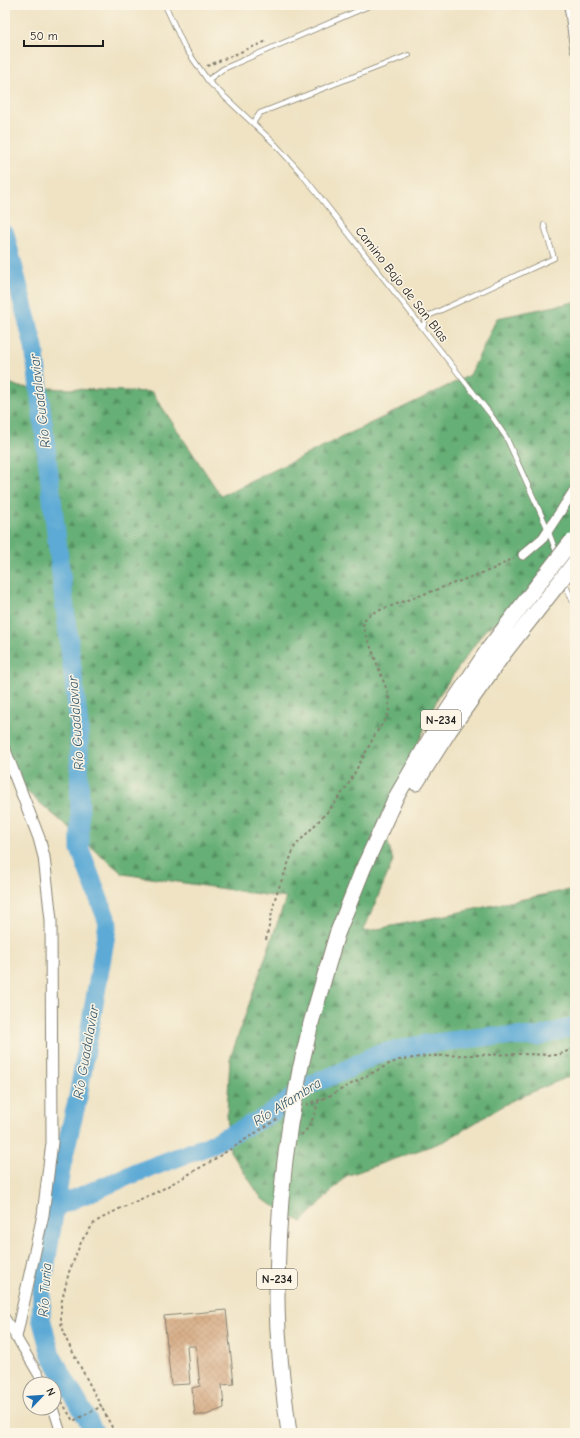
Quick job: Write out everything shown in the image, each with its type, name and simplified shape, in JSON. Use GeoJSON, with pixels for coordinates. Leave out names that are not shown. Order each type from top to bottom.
{"type":"FeatureCollection","features":[{"type":"Feature","properties":{"kind":"highway","name":"N-234"},"geometry":{"type":"LineString","coordinates":[[289,1433],[280,1367],[277,1298],[278,1230],[286,1126],[310,1023],[337,934],[363,869],[395,799],[438,725],[490,647],[573,539]]}},
{"type":"Feature","properties":{"kind":"highway","name":"N-234"},"geometry":{"type":"LineString","coordinates":[[363,869],[449,731],[504,653],[575,562]]}},
{"type":"Feature","properties":{"kind":"street"},"geometry":{"type":"LineString","coordinates":[[569,5],[575,50]]}},
{"type":"Feature","properties":{"kind":"street"},"geometry":{"type":"LineString","coordinates":[[523,554],[543,538],[575,489]]}},
{"type":"Feature","properties":{"kind":"street"},"geometry":{"type":"LineString","coordinates":[[5,750],[39,838],[44,857],[51,920],[52,1142],[43,1215],[16,1336]]}},
{"type":"Feature","properties":{"kind":"street"},"geometry":{"type":"LineString","coordinates":[[5,1318],[39,1376]]}},
{"type":"Feature","properties":{"kind":"street"},"geometry":{"type":"LineString","coordinates":[[56,1416],[61,1433]]}},
{"type":"Feature","properties":{"kind":"lane","name":"Camino Bajo de San Blas"},"geometry":{"type":"LineString","coordinates":[[165,5],[184,46],[208,80],[274,143],[301,173],[491,415],[506,437],[548,530],[559,564]]}},
{"type":"Feature","properties":{"kind":"lane"},"geometry":{"type":"LineString","coordinates":[[208,80],[223,69],[371,5]]}},
{"type":"Feature","properties":{"kind":"lane"},"geometry":{"type":"LineString","coordinates":[[253,123],[260,113],[410,55]]}},
{"type":"Feature","properties":{"kind":"lane"},"geometry":{"type":"LineString","coordinates":[[423,328],[426,317],[554,258],[544,225]]}},
{"type":"Feature","properties":{"kind":"lane"},"geometry":{"type":"LineString","coordinates":[[561,571],[575,607]]}},
{"type":"Feature","properties":{"kind":"path"},"geometry":{"type":"LineString","coordinates":[[266,940],[276,895],[295,846],[330,809],[348,784],[376,733],[386,719],[389,711],[390,696],[364,626],[365,619],[372,613],[493,569],[523,554]]}},
{"type":"Feature","properties":{"kind":"path"},"geometry":{"type":"LineString","coordinates":[[115,1433],[60,1323],[61,1304],[69,1272],[82,1240],[95,1222],[161,1190],[210,1162],[286,1126],[298,1136],[304,1132],[314,1115],[318,1102],[389,1064],[413,1057],[442,1055],[558,1054],[575,1048]]}},
{"type":"Feature","properties":{"kind":"path"},"geometry":{"type":"LineString","coordinates":[[300,1108],[313,1101],[329,1096]]}},
{"type":"Feature","properties":{"kind":"path"},"geometry":{"type":"LineString","coordinates":[[62,1402],[73,1421],[102,1406]]}},
{"type":"Feature","properties":{"kind":"green space"},"geometry":{"type":"Polygon","coordinates":[[[575,302],[575,568],[564,580],[485,630],[439,695],[383,824],[393,861],[363,932],[563,891],[575,890],[575,1074],[511,1101],[445,1141],[346,1176],[302,1222],[262,1199],[230,1151],[227,1113],[230,1059],[286,898],[123,874],[5,773],[5,381],[19,387],[152,392],[221,496],[470,375],[497,318],[575,302]]]}},
{"type":"Feature","properties":{"kind":"building"},"geometry":{"type":"Polygon","coordinates":[[[226,1310],[234,1384],[222,1385],[224,1408],[206,1415],[195,1415],[192,1388],[200,1386],[196,1346],[187,1346],[190,1384],[171,1385],[164,1316],[226,1310]]]}},
{"type":"Feature","properties":{"kind":"waterway","name":"Río Guadalaviar"},"geometry":{"type":"LineString","coordinates":[[5,234],[34,347],[79,726],[80,849],[108,923],[78,1097],[62,1164],[42,1289],[41,1318],[51,1355],[95,1433]]}},
{"type":"Feature","properties":{"kind":"waterway","name":"Río Alfambra"},"geometry":{"type":"LineString","coordinates":[[55,1207],[133,1174],[208,1146],[267,1116],[312,1084],[342,1072],[377,1054],[425,1044],[492,1036],[538,1037],[575,1026]]}},
{"type":"Feature","properties":{"kind":"water label","name":"Río Turia"},"geometry":{"type":"Point","coordinates":[45,1290]}}]}
